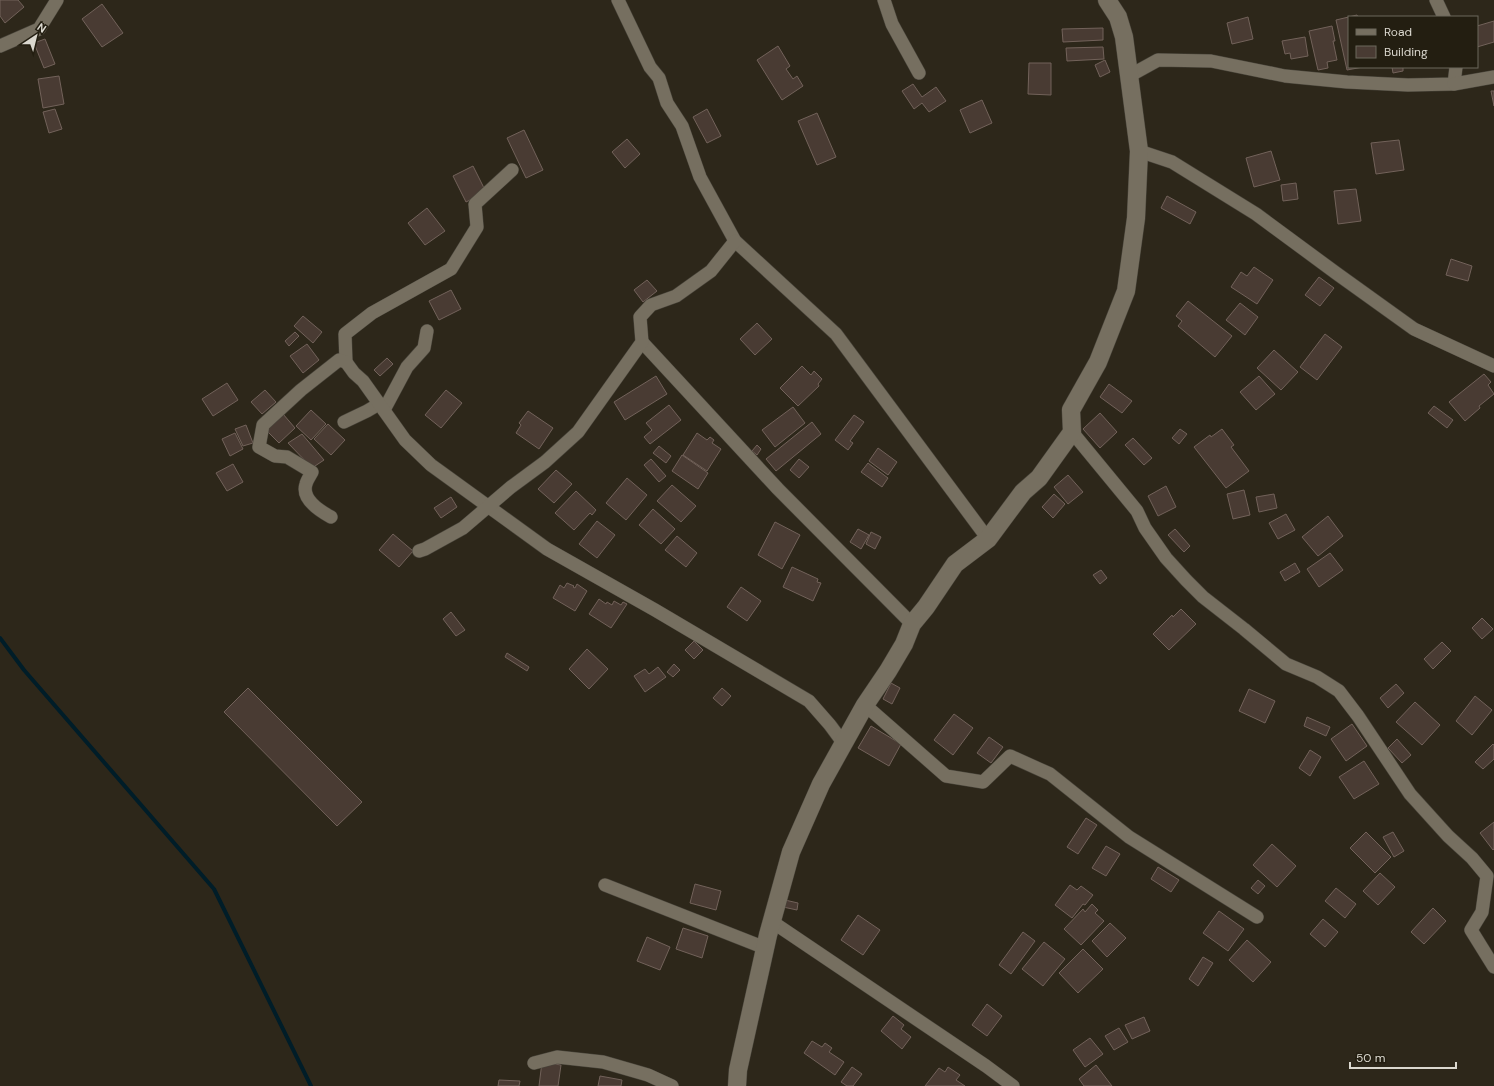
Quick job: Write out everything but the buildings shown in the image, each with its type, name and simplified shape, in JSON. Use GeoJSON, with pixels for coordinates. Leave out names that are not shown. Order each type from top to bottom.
{"type":"FeatureCollection","features":[{"type":"Feature","properties":{"kind":"street"},"geometry":{"type":"LineString","coordinates":[[0,46],[39,29],[58,0]]}},
{"type":"Feature","properties":{"kind":"street"},"geometry":{"type":"LineString","coordinates":[[618,0],[650,67],[660,78],[667,103],[682,126],[700,177],[735,241],[836,334],[988,539]]}},
{"type":"Feature","properties":{"kind":"street"},"geometry":{"type":"LineString","coordinates":[[884,0],[892,24],[919,73]]}},
{"type":"Feature","properties":{"kind":"street"},"geometry":{"type":"LineString","coordinates":[[1107,0],[1118,17],[1124,37],[1139,150],[1136,218],[1126,291],[1098,362],[1071,410],[1072,432],[1136,511],[1145,528],[1166,558],[1203,597],[1286,664],[1317,677],[1339,690],[1410,794],[1448,836],[1472,858],[1487,876],[1489,892],[1482,912],[1471,930],[1494,968]]}},
{"type":"Feature","properties":{"kind":"street"},"geometry":{"type":"LineString","coordinates":[[1436,0],[1444,16]]}},
{"type":"Feature","properties":{"kind":"street"},"geometry":{"type":"LineString","coordinates":[[1129,76],[1158,60],[1211,61],[1285,76],[1347,82],[1408,85],[1454,84],[1494,77]]}},
{"type":"Feature","properties":{"kind":"street"},"geometry":{"type":"LineString","coordinates":[[1454,84],[1456,68]]}},
{"type":"Feature","properties":{"kind":"street"},"geometry":{"type":"LineString","coordinates":[[1139,150],[1172,162],[1256,214],[1414,329],[1494,366]]}},
{"type":"Feature","properties":{"kind":"street"},"geometry":{"type":"LineString","coordinates":[[512,170],[475,204],[477,227],[451,269],[372,314],[345,334],[346,362],[354,373],[363,381],[405,440],[431,465],[547,549],[655,610],[809,701],[844,744]]}},
{"type":"Feature","properties":{"kind":"street"},"geometry":{"type":"LineString","coordinates":[[735,241],[711,271],[676,296],[651,306],[640,317],[642,342],[778,489],[912,624]]}},
{"type":"Feature","properties":{"kind":"street"},"geometry":{"type":"LineString","coordinates":[[344,422],[367,411],[382,407],[407,367],[424,348],[427,331]]}},
{"type":"Feature","properties":{"kind":"street"},"geometry":{"type":"LineString","coordinates":[[419,551],[426,550],[463,528],[488,506],[545,462],[578,432],[642,342]]}},
{"type":"Feature","properties":{"kind":"street"},"geometry":{"type":"LineString","coordinates":[[331,517],[317,509],[306,495],[305,485],[312,472],[287,457],[275,456],[259,447],[263,425],[330,366],[339,360],[346,362]]}},
{"type":"Feature","properties":{"kind":"street"},"geometry":{"type":"LineString","coordinates":[[737,1086],[738,1070],[771,921],[791,852],[821,784],[866,705],[904,644],[912,624],[926,607],[955,564],[988,539],[1023,492],[1039,478],[1072,432]]}},
{"type":"Feature","properties":{"kind":"street"},"geometry":{"type":"LineString","coordinates":[[866,705],[946,776],[983,782],[1010,756],[1050,774],[1129,837],[1257,917]]}},
{"type":"Feature","properties":{"kind":"street"},"geometry":{"type":"LineString","coordinates":[[605,885],[765,948]]}},
{"type":"Feature","properties":{"kind":"street"},"geometry":{"type":"LineString","coordinates":[[771,921],[986,1066],[1013,1086]]}},
{"type":"Feature","properties":{"kind":"street"},"geometry":{"type":"LineString","coordinates":[[534,1063],[557,1057],[602,1062],[648,1075],[672,1086]]}},
{"type":"Feature","properties":{"kind":"waterway"},"geometry":{"type":"LineString","coordinates":[[0,638],[24,670],[214,889],[311,1086]]}}]}
